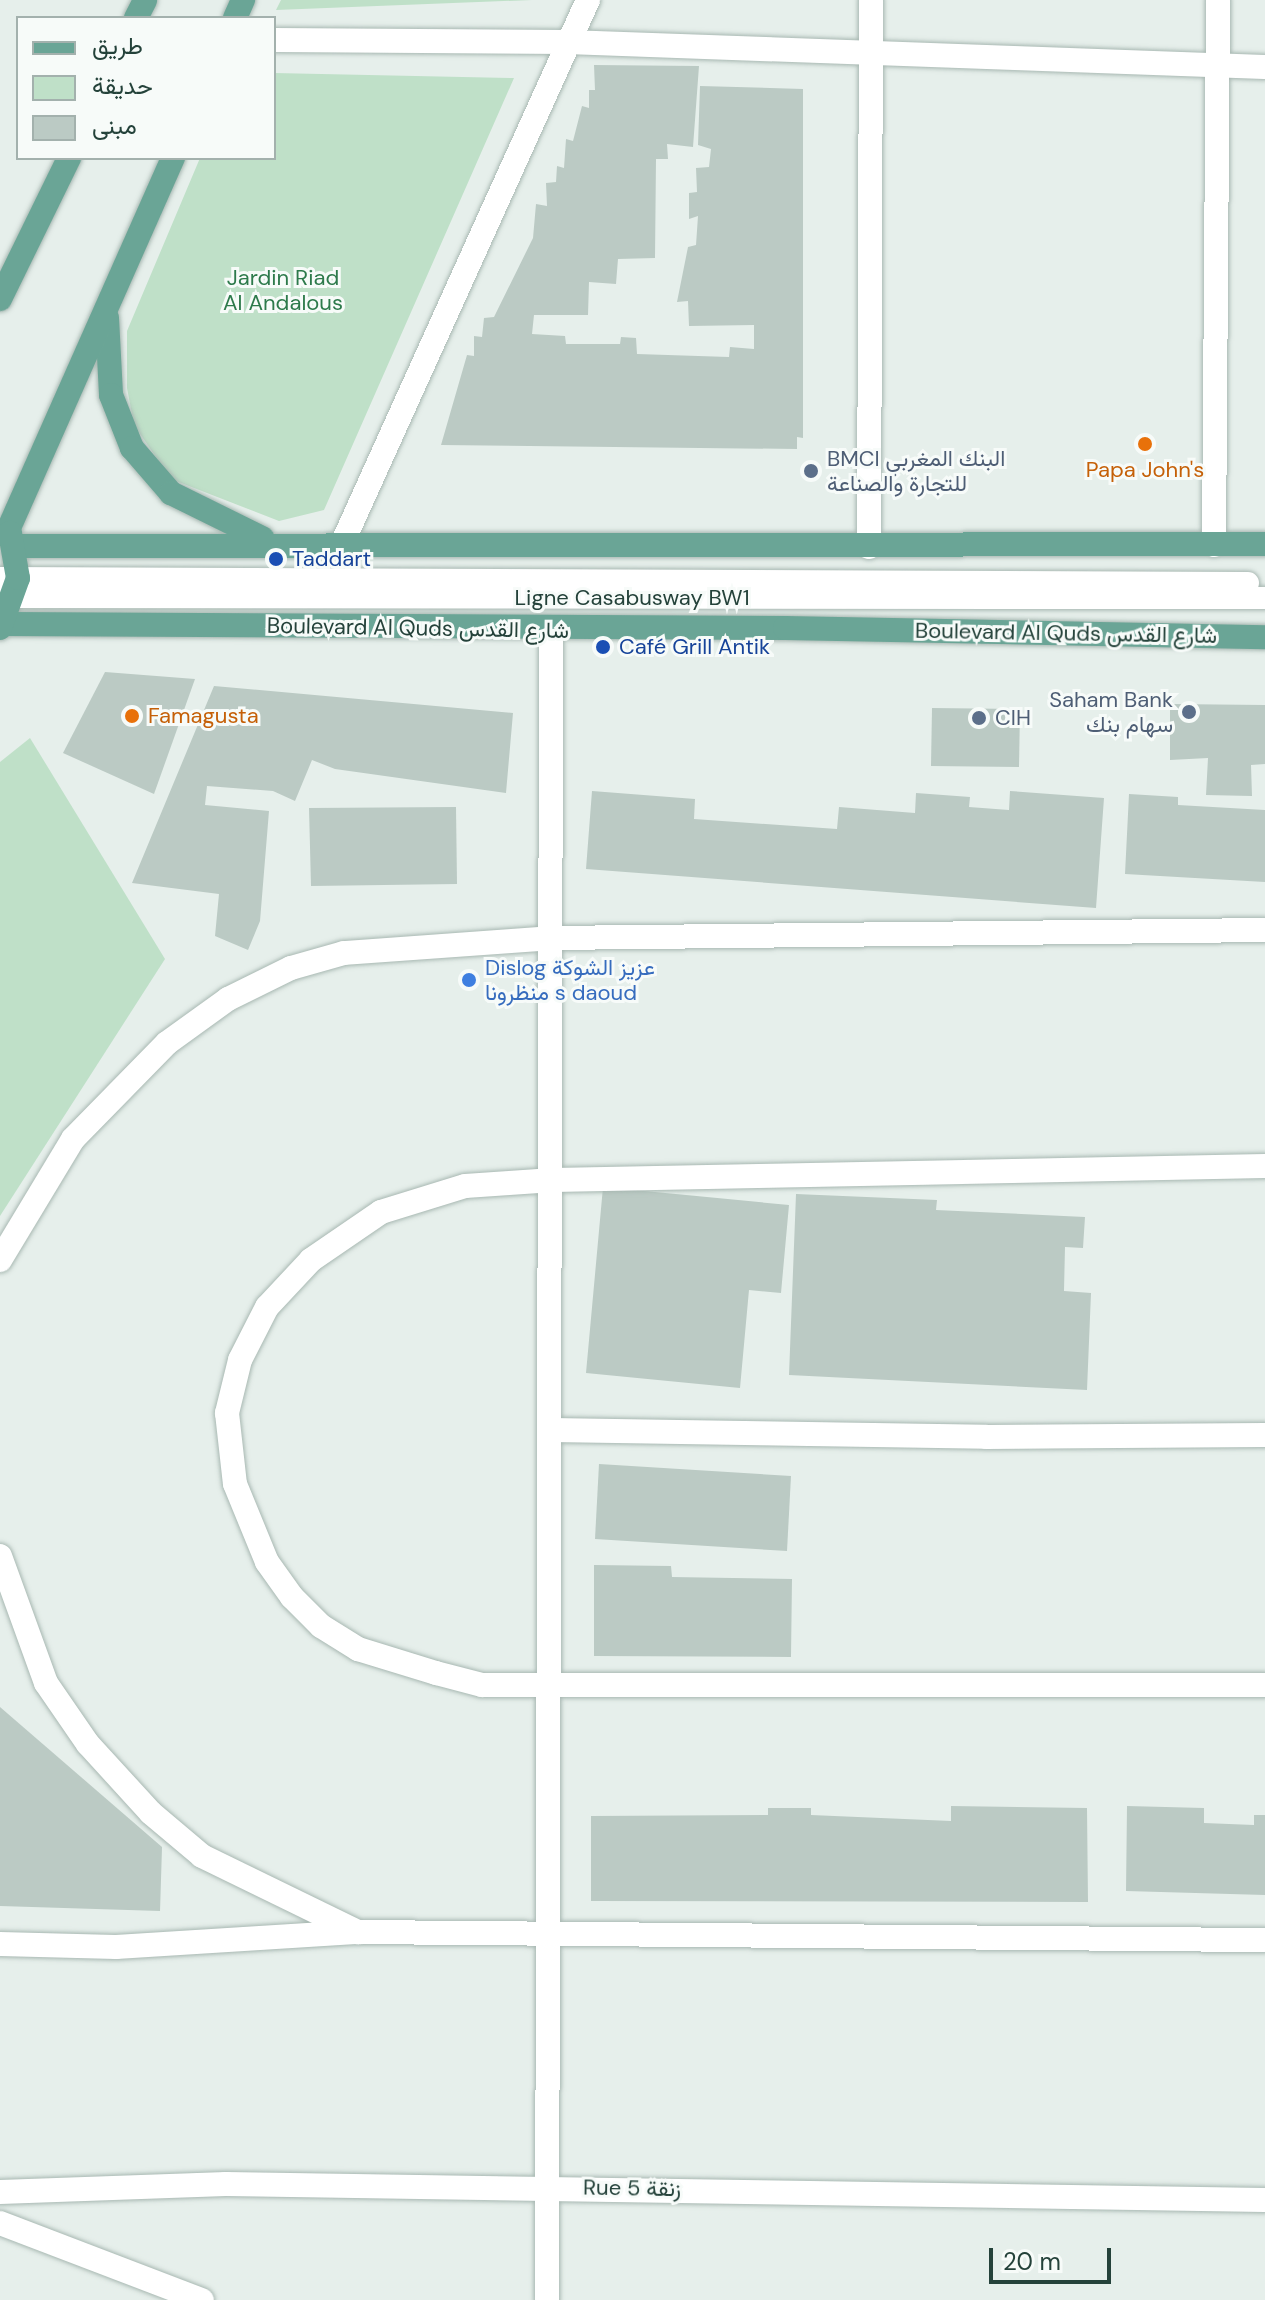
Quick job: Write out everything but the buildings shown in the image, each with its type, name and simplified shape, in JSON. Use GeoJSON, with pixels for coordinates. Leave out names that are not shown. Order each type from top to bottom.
{"type":"FeatureCollection","features":[{"type":"Feature","properties":{"kind":"main road"},"geometry":{"type":"LineString","coordinates":[[0,299],[68,160]]}},
{"type":"Feature","properties":{"kind":"main road"},"geometry":{"type":"LineString","coordinates":[[1,626],[8,588],[7,531],[107,315],[172,160]]}},
{"type":"Feature","properties":{"kind":"main road"},"geometry":{"type":"LineString","coordinates":[[107,315],[111,395],[132,448],[171,493],[272,542]]}},
{"type":"Feature","properties":{"kind":"main road"},"geometry":{"type":"LineString","coordinates":[[7,531],[342,544],[869,547],[1265,544]]}},
{"type":"Feature","properties":{"kind":"main road","name":"Boulevard Al Quds شارع القدس"},"geometry":{"type":"LineString","coordinates":[[1,626],[551,630],[785,628],[1265,637]]}},
{"type":"Feature","properties":{"kind":"street"},"geometry":{"type":"LineString","coordinates":[[342,544],[588,0]]}},
{"type":"Feature","properties":{"kind":"street"},"geometry":{"type":"LineString","coordinates":[[869,547],[871,0]]}},
{"type":"Feature","properties":{"kind":"street"},"geometry":{"type":"LineString","coordinates":[[1214,545],[1220,67],[1218,0]]}},
{"type":"Feature","properties":{"kind":"street"},"geometry":{"type":"LineString","coordinates":[[276,40],[567,42],[1265,67]]}},
{"type":"Feature","properties":{"kind":"street"},"geometry":{"type":"LineString","coordinates":[[547,2300],[551,1936],[547,1685],[553,1180],[551,630]]}},
{"type":"Feature","properties":{"kind":"street"},"geometry":{"type":"LineString","coordinates":[[0,1260],[73,1139],[167,1043],[228,999],[291,968],[344,953],[551,938],[1265,930]]}},
{"type":"Feature","properties":{"kind":"street"},"geometry":{"type":"LineString","coordinates":[[1265,1166],[553,1180],[465,1186],[381,1212],[348,1231],[311,1260],[267,1307],[240,1360],[227,1413],[235,1484],[252,1531],[275,1573],[321,1626],[358,1649],[423,1670],[482,1685],[1265,1685]]}},
{"type":"Feature","properties":{"kind":"street"},"geometry":{"type":"LineString","coordinates":[[551,1430],[986,1437],[1265,1435]]}},
{"type":"Feature","properties":{"kind":"street"},"geometry":{"type":"LineString","coordinates":[[0,1556],[19,1621],[46,1683],[88,1744],[151,1813],[202,1856],[358,1932]]}},
{"type":"Feature","properties":{"kind":"street"},"geometry":{"type":"LineString","coordinates":[[0,1944],[116,1947],[358,1932],[1265,1940]]}},
{"type":"Feature","properties":{"kind":"street","name":"Rue 5 زنقة"},"geometry":{"type":"LineString","coordinates":[[0,2192],[226,2184],[1265,2200]]}},
{"type":"Feature","properties":{"kind":"street"},"geometry":{"type":"LineString","coordinates":[[0,2223],[202,2300]]}},
{"type":"Feature","properties":{"kind":"lane","name":"Ligne Casabusway BW1"},"geometry":{"type":"LineString","coordinates":[[8,588],[1265,583]]}},
{"type":"Feature","properties":{"kind":"lane","name":"Ligne Casabusway BW1"},"geometry":{"type":"LineString","coordinates":[[8,588],[1265,598]]}},
{"type":"Feature","properties":{"kind":"green space"},"geometry":{"type":"Polygon","coordinates":[[[281,0],[532,0],[276,10],[281,0]]]}},
{"type":"Feature","properties":{"kind":"green space","name":"Jardin Riad Al Andalous"},"geometry":{"type":"Polygon","coordinates":[[[276,73],[514,78],[324,510],[279,521],[171,479],[134,425],[127,388],[127,331],[199,160],[276,160],[276,73]]]}},
{"type":"Feature","properties":{"kind":"green space"},"geometry":{"type":"Polygon","coordinates":[[[30,738],[165,959],[0,1216],[0,762],[30,738]]]}},
{"type":"Feature","properties":{"kind":"place","name":"Papa John's"},"geometry":{"type":"Point","coordinates":[1145,444]}},
{"type":"Feature","properties":{"kind":"place","name":"BMCI البنك المغربي للتجارة والصناعة"},"geometry":{"type":"Point","coordinates":[811,471]}},
{"type":"Feature","properties":{"kind":"place","name":"Taddart"},"geometry":{"type":"Point","coordinates":[276,559]}},
{"type":"Feature","properties":{"kind":"place","name":"Café Grill Antik"},"geometry":{"type":"Point","coordinates":[603,647]}},
{"type":"Feature","properties":{"kind":"place","name":"Saham Bank سهام بنك"},"geometry":{"type":"Point","coordinates":[1189,712]}},
{"type":"Feature","properties":{"kind":"place","name":"Famagusta"},"geometry":{"type":"Point","coordinates":[132,716]}},
{"type":"Feature","properties":{"kind":"place","name":"CIH"},"geometry":{"type":"Point","coordinates":[979,718]}},
{"type":"Feature","properties":{"kind":"place","name":"Dislog عزيز الشوكة منظرونا s daoud"},"geometry":{"type":"Point","coordinates":[469,980]}}]}
